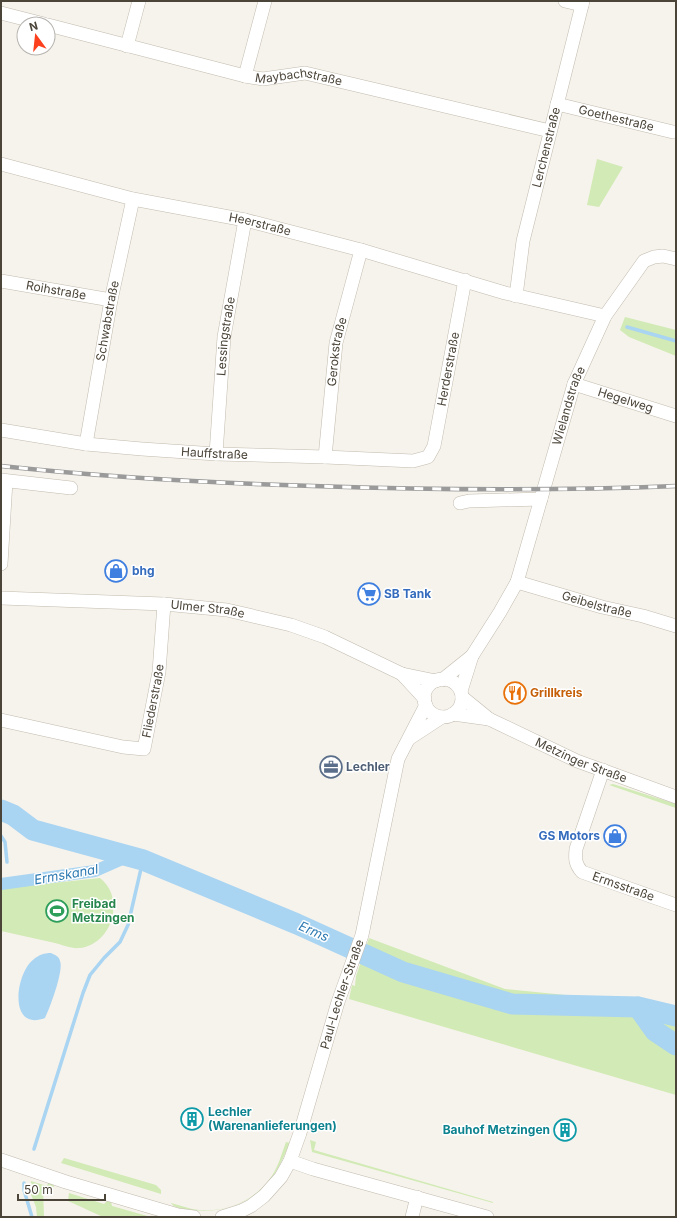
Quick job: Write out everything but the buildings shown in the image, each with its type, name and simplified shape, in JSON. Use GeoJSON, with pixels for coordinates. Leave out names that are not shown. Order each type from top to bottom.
{"type":"FeatureCollection","features":[{"type":"Feature","properties":{"kind":"street"},"geometry":{"type":"LineString","coordinates":[[127,46],[139,1]]}},
{"type":"Feature","properties":{"kind":"street"},"geometry":{"type":"LineString","coordinates":[[245,76],[265,1]]}},
{"type":"Feature","properties":{"kind":"street"},"geometry":{"type":"LineString","coordinates":[[565,1],[582,3]]}},
{"type":"Feature","properties":{"kind":"street","name":"Lerchenstraße"},"geometry":{"type":"LineString","coordinates":[[516,296],[523,241],[582,3]]}},
{"type":"Feature","properties":{"kind":"street"},"geometry":{"type":"LineString","coordinates":[[1,13],[16,17]]}},
{"type":"Feature","properties":{"kind":"street","name":"Maybachstraße"},"geometry":{"type":"LineString","coordinates":[[56,27],[263,80],[305,73],[550,131]]}},
{"type":"Feature","properties":{"kind":"street","name":"Goethestraße"},"geometry":{"type":"LineString","coordinates":[[557,104],[676,132]]}},
{"type":"Feature","properties":{"kind":"street","name":"Heerstraße"},"geometry":{"type":"LineString","coordinates":[[1,164],[133,199],[245,220],[361,250],[516,296],[605,316]]}},
{"type":"Feature","properties":{"kind":"street","name":"Schwabstraße"},"geometry":{"type":"LineString","coordinates":[[86,444],[111,300],[133,199]]}},
{"type":"Feature","properties":{"kind":"street","name":"Lessingstraße"},"geometry":{"type":"LineString","coordinates":[[216,454],[224,337],[245,220]]}},
{"type":"Feature","properties":{"kind":"street","name":"Gerokstraße"},"geometry":{"type":"LineString","coordinates":[[325,457],[336,343],[361,250]]}},
{"type":"Feature","properties":{"kind":"street","name":"Wielandstraße"},"geometry":{"type":"LineString","coordinates":[[461,694],[472,656],[517,582],[574,384],[605,316],[644,261],[654,257],[663,256],[676,260]]}},
{"type":"Feature","properties":{"kind":"street","name":"Herderstraße"},"geometry":{"type":"LineString","coordinates":[[428,457],[434,446],[465,280]]}},
{"type":"Feature","properties":{"kind":"street","name":"Roihstraße"},"geometry":{"type":"LineString","coordinates":[[1,281],[111,300]]}},
{"type":"Feature","properties":{"kind":"street","name":"Hegelweg"},"geometry":{"type":"LineString","coordinates":[[574,384],[676,416]]}},
{"type":"Feature","properties":{"kind":"street","name":"Hauffstraße"},"geometry":{"type":"LineString","coordinates":[[1,430],[86,444],[216,454],[413,461],[428,457]]}},
{"type":"Feature","properties":{"kind":"street"},"geometry":{"type":"LineString","coordinates":[[1,564],[3,480],[71,488]]}},
{"type":"Feature","properties":{"kind":"street"},"geometry":{"type":"LineString","coordinates":[[460,503],[469,501],[541,499]]}},
{"type":"Feature","properties":{"kind":"street","name":"Geibelstraße"},"geometry":{"type":"LineString","coordinates":[[517,582],[676,626]]}},
{"type":"Feature","properties":{"kind":"street","name":"Ulmer Straße"},"geometry":{"type":"LineString","coordinates":[[1,598],[164,604],[226,610],[291,625],[325,637],[402,674],[453,682],[461,694]]}},
{"type":"Feature","properties":{"kind":"street","name":"Fliederstraße"},"geometry":{"type":"LineString","coordinates":[[1,720],[123,747],[144,748],[159,672],[164,604]]}},
{"type":"Feature","properties":{"kind":"street","name":"Wielandstraße"},"geometry":{"type":"LineString","coordinates":[[439,680],[472,656]]}},
{"type":"Feature","properties":{"kind":"street","name":"Ulmer Straße"},"geometry":{"type":"LineString","coordinates":[[402,674],[432,713],[447,716]]}},
{"type":"Feature","properties":{"kind":"street"},"geometry":{"type":"LineString","coordinates":[[425,702],[428,688],[439,680]]}},
{"type":"Feature","properties":{"kind":"street"},"geometry":{"type":"LineString","coordinates":[[408,739],[460,707],[461,694]]}},
{"type":"Feature","properties":{"kind":"street","name":"Metzinger Straße"},"geometry":{"type":"LineString","coordinates":[[461,694],[489,719],[577,761],[676,797]]}},
{"type":"Feature","properties":{"kind":"street","name":"Paul-Lechler-Straße"},"geometry":{"type":"LineString","coordinates":[[222,1217],[251,1206],[264,1196],[281,1177],[290,1161],[300,1133],[328,1032],[362,935],[398,759],[425,702]]}},
{"type":"Feature","properties":{"kind":"street","name":"Metzinger Straße"},"geometry":{"type":"LineString","coordinates":[[447,716],[489,719]]}},
{"type":"Feature","properties":{"kind":"street","name":"Ermsstraße"},"geometry":{"type":"LineString","coordinates":[[603,770],[576,849],[576,865],[582,872],[676,905]]}},
{"type":"Feature","properties":{"kind":"street"},"geometry":{"type":"LineString","coordinates":[[1,1160],[66,1182],[178,1215],[194,1217]]}},
{"type":"Feature","properties":{"kind":"street"},"geometry":{"type":"LineString","coordinates":[[290,1161],[312,1169],[487,1217]]}},
{"type":"Feature","properties":{"kind":"street"},"geometry":{"type":"LineString","coordinates":[[412,1217],[418,1197]]}},
{"type":"Feature","properties":{"kind":"green space"},"geometry":{"type":"Polygon","coordinates":[[[597,159],[623,167],[599,207],[587,205],[597,159]]]}},
{"type":"Feature","properties":{"kind":"green space"},"geometry":{"type":"Polygon","coordinates":[[[625,317],[676,330],[676,356],[629,337],[620,330],[625,317]]]}},
{"type":"Feature","properties":{"kind":"green space"},"geometry":{"type":"Polygon","coordinates":[[[613,784],[676,804],[676,808],[609,785],[613,784]]]}},
{"type":"Feature","properties":{"kind":"green space","name":"Freibad Metzingen"},"geometry":{"type":"Polygon","coordinates":[[[100,878],[107,885],[113,898],[113,913],[112,919],[106,931],[97,941],[92,944],[86,947],[73,948],[1,931],[1,882],[6,888],[100,878]]]}},
{"type":"Feature","properties":{"kind":"green space"},"geometry":{"type":"Polygon","coordinates":[[[369,938],[505,989],[676,1006],[676,1095],[349,999],[352,985],[355,986],[356,976],[369,938]]]}},
{"type":"Feature","properties":{"kind":"green space"},"geometry":{"type":"Polygon","coordinates":[[[310,1140],[316,1142],[314,1150],[493,1203],[312,1152],[310,1140]]]}},
{"type":"Feature","properties":{"kind":"green space"},"geometry":{"type":"Polygon","coordinates":[[[286,1142],[290,1143],[275,1173],[268,1183],[253,1196],[266,1184],[279,1162],[286,1142]]]}},
{"type":"Feature","properties":{"kind":"green space"},"geometry":{"type":"Polygon","coordinates":[[[64,1158],[156,1185],[161,1190],[161,1194],[61,1163],[64,1158]]]}},
{"type":"Feature","properties":{"kind":"green space"},"geometry":{"type":"Polygon","coordinates":[[[31,1181],[47,1186],[48,1183],[53,1183],[54,1187],[43,1188],[44,1217],[37,1217],[36,1207],[30,1192],[31,1181]]]}},
{"type":"Feature","properties":{"kind":"green space"},"geometry":{"type":"Polygon","coordinates":[[[69,1193],[104,1204],[107,1201],[111,1202],[112,1206],[151,1217],[103,1217],[68,1201],[69,1193]]]}},
{"type":"Feature","properties":{"kind":"green space"},"geometry":{"type":"Polygon","coordinates":[[[171,1203],[192,1209],[221,1209],[217,1210],[205,1211],[193,1210],[180,1208],[171,1203]]]}},
{"type":"Feature","properties":{"kind":"water"},"geometry":{"type":"Polygon","coordinates":[[[51,953],[58,957],[60,961],[61,966],[58,980],[45,1018],[33,1020],[25,1017],[20,1009],[18,999],[22,976],[34,959],[42,954],[51,953]]]}},
{"type":"Feature","properties":{"kind":"waterway"},"geometry":{"type":"LineString","coordinates":[[627,327],[676,341]]}},
{"type":"Feature","properties":{"kind":"waterway","name":"Erms"},"geometry":{"type":"LineString","coordinates":[[1,810],[13,815],[33,830],[143,860],[297,924],[403,972],[512,1004],[638,1007],[676,1016]]}},
{"type":"Feature","properties":{"kind":"waterway"},"geometry":{"type":"LineString","coordinates":[[1,836],[5,842],[7,862]]}},
{"type":"Feature","properties":{"kind":"waterway","name":"Ermskanal"},"geometry":{"type":"LineString","coordinates":[[1,884],[95,871],[129,856]]}},
{"type":"Feature","properties":{"kind":"waterway"},"geometry":{"type":"LineString","coordinates":[[34,1149],[83,993],[90,975],[120,942],[128,925],[143,860]]}},
{"type":"Feature","properties":{"kind":"waterway","name":"Erms"},"geometry":{"type":"LineString","coordinates":[[638,1007],[655,1031],[676,1045]]}},
{"type":"Feature","properties":{"kind":"waterway"},"geometry":{"type":"LineString","coordinates":[[24,1183],[24,1190],[32,1217]]}},
{"type":"Feature","properties":{"kind":"railway"},"geometry":{"type":"LineString","coordinates":[[1,466],[157,479],[358,487],[540,489],[676,486]]}},
{"type":"Feature","properties":{"kind":"place","name":"bhg"},"geometry":{"type":"Point","coordinates":[116,571]}},
{"type":"Feature","properties":{"kind":"place","name":"SB Tank"},"geometry":{"type":"Point","coordinates":[369,594]}},
{"type":"Feature","properties":{"kind":"place","name":"Grillkreis"},"geometry":{"type":"Point","coordinates":[515,693]}},
{"type":"Feature","properties":{"kind":"place","name":"Lechler"},"geometry":{"type":"Point","coordinates":[331,767]}},
{"type":"Feature","properties":{"kind":"place","name":"GS Motors"},"geometry":{"type":"Point","coordinates":[615,836]}},
{"type":"Feature","properties":{"kind":"place","name":"Freibad Metzingen"},"geometry":{"type":"Point","coordinates":[57,911]}},
{"type":"Feature","properties":{"kind":"place","name":"Lechler (Warenanlieferungen)"},"geometry":{"type":"Point","coordinates":[192,1119]}},
{"type":"Feature","properties":{"kind":"place","name":"Bauhof Metzingen"},"geometry":{"type":"Point","coordinates":[565,1130]}}]}
